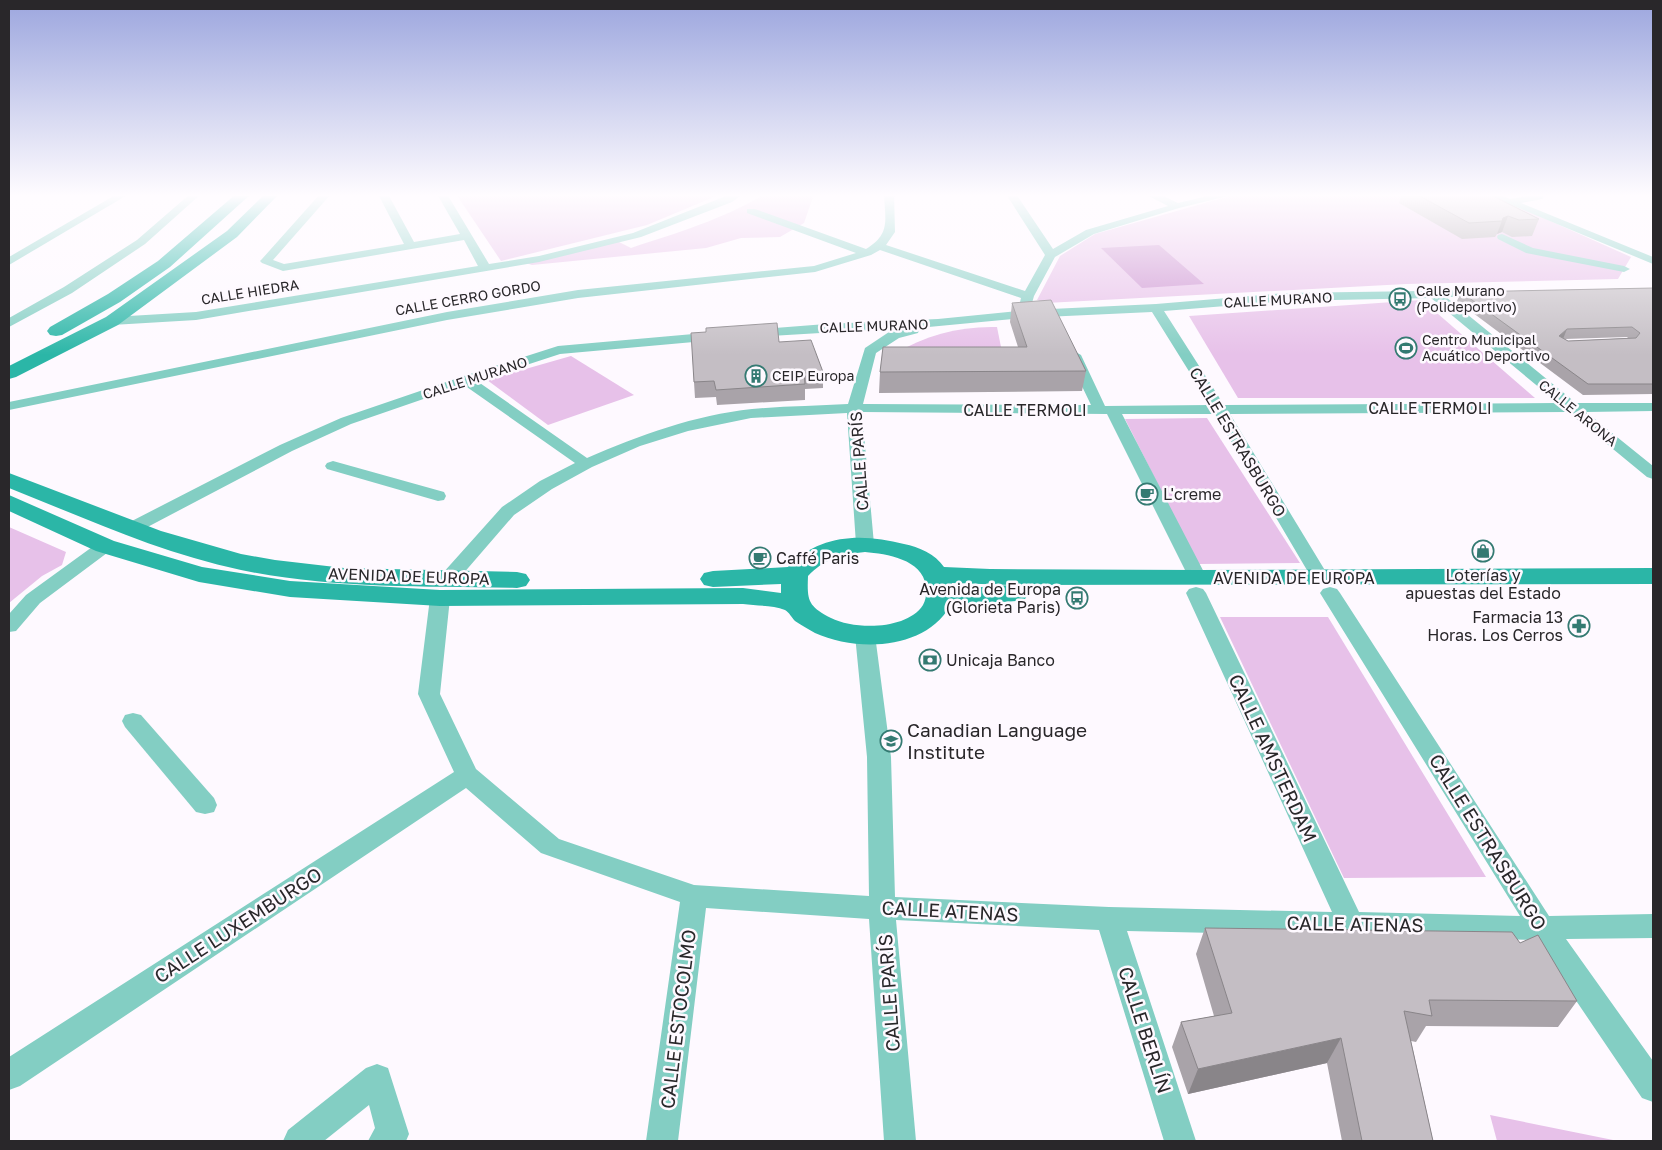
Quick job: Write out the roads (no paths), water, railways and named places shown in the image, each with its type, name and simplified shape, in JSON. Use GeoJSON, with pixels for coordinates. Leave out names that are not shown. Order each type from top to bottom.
{"type":"FeatureCollection","features":[{"type":"Feature","properties":{"kind":"main road"},"geometry":{"type":"LineString","coordinates":[[45,337],[114,298],[164,264],[183,248]]}},
{"type":"Feature","properties":{"kind":"main road"},"geometry":{"type":"LineString","coordinates":[[9,373],[112,321],[213,248]]}},
{"type":"Feature","properties":{"kind":"main road"},"geometry":{"type":"LineString","coordinates":[[9,356],[27,346]]}},
{"type":"Feature","properties":{"kind":"main road","name":"AVENIDA DE EUROPA"},"geometry":{"type":"LineString","coordinates":[[9,480],[179,546],[242,562],[445,588],[540,580],[726,579],[795,575]]}},
{"type":"Feature","properties":{"kind":"main road"},"geometry":{"type":"LineString","coordinates":[[9,502],[105,546],[199,574],[290,589],[445,588],[726,596],[795,603],[806,615],[822,626],[842,632],[865,635],[892,633],[915,625],[932,612],[938,586],[924,562],[907,552],[887,546],[865,544],[842,546],[822,552],[806,562],[795,575],[795,603]]}},
{"type":"Feature","properties":{"kind":"main road","name":"AVENIDA DE EUROPA"},"geometry":{"type":"LineString","coordinates":[[938,586],[995,593],[1197,586],[1325,585],[1653,576]]}},
{"type":"Feature","properties":{"kind":"main road","name":"AVENIDA DE EUROPA"},"geometry":{"type":"LineString","coordinates":[[1325,585],[1653,592]]}},
{"type":"Feature","properties":{"kind":"street"},"geometry":{"type":"LineString","coordinates":[[9,262],[33,248]]}},
{"type":"Feature","properties":{"kind":"street"},"geometry":{"type":"LineString","coordinates":[[9,323],[68,290],[132,248]]}},
{"type":"Feature","properties":{"kind":"street"},"geometry":{"type":"LineString","coordinates":[[278,248],[266,261],[283,268],[400,248]]}},
{"type":"Feature","properties":{"kind":"street"},"geometry":{"type":"LineString","coordinates":[[474,248],[486,269]]}},
{"type":"Feature","properties":{"kind":"street","name":"CALLE HIEDRA"},"geometry":{"type":"LineString","coordinates":[[112,321],[196,316],[486,269],[540,259],[586,248]]}},
{"type":"Feature","properties":{"kind":"street"},"geometry":{"type":"LineString","coordinates":[[866,248],[1028,296]]}},
{"type":"Feature","properties":{"kind":"street"},"geometry":{"type":"LineString","coordinates":[[1045,248],[1050,255]]}},
{"type":"Feature","properties":{"kind":"street"},"geometry":{"type":"LineString","coordinates":[[1023,314],[1028,296],[1050,255],[1063,248]]}},
{"type":"Feature","properties":{"kind":"street"},"geometry":{"type":"LineString","coordinates":[[1523,248],[1530,251],[1624,269]]}},
{"type":"Feature","properties":{"kind":"street"},"geometry":{"type":"LineString","coordinates":[[1619,248],[1653,262]]}},
{"type":"Feature","properties":{"kind":"street","name":"CALLE CERRO GORDO"},"geometry":{"type":"LineString","coordinates":[[9,406],[447,316],[578,294],[815,269],[873,250]]}},
{"type":"Feature","properties":{"kind":"street","name":"CALLE MURANO"},"geometry":{"type":"LineString","coordinates":[[132,528],[286,448],[346,421],[558,350],[826,328],[938,324],[1023,314],[1156,308],[1286,298],[1494,293]]}},
{"type":"Feature","properties":{"kind":"street","name":"CALLE ARONA"},"geometry":{"type":"LineString","coordinates":[[1434,294],[1653,474]]}},
{"type":"Feature","properties":{"kind":"street","name":"CALLE ESTRASBURGO"},"geometry":{"type":"LineString","coordinates":[[1156,308],[1219,408],[1325,585],[1542,928],[1653,1087]]}},
{"type":"Feature","properties":{"kind":"street","name":"CALLE AMSTERDAM"},"geometry":{"type":"LineString","coordinates":[[1054,313],[1197,586],[1351,924]]}},
{"type":"Feature","properties":{"kind":"street"},"geometry":{"type":"LineString","coordinates":[[826,328],[860,339],[870,351],[894,335],[938,324]]}},
{"type":"Feature","properties":{"kind":"street","name":"CALLE PARÍS"},"geometry":{"type":"LineString","coordinates":[[865,544],[854,408],[870,351]]}},
{"type":"Feature","properties":{"kind":"street"},"geometry":{"type":"LineString","coordinates":[[466,380],[586,464]]}},
{"type":"Feature","properties":{"kind":"street","name":"CALLE TERMOLI"},"geometry":{"type":"LineString","coordinates":[[445,588],[508,511],[546,485],[586,464],[634,443],[685,427],[751,414],[854,408],[1106,410],[1219,408],[1653,408]]}},
{"type":"Feature","properties":{"kind":"street"},"geometry":{"type":"LineString","coordinates":[[333,466],[438,496]]}},
{"type":"Feature","properties":{"kind":"street"},"geometry":{"type":"LineString","coordinates":[[9,626],[33,598],[105,546]]}},
{"type":"Feature","properties":{"kind":"street","name":"CALLE ATENAS"},"geometry":{"type":"LineString","coordinates":[[445,588],[429,694],[468,775],[550,846],[694,896],[882,908],[1109,919],[1542,928],[1653,926]]}},
{"type":"Feature","properties":{"kind":"street","name":"CALLE PARÍS"},"geometry":{"type":"LineString","coordinates":[[865,635],[879,758],[882,908],[900,1141]]}},
{"type":"Feature","properties":{"kind":"street"},"geometry":{"type":"LineString","coordinates":[[133,721],[205,805]]}},
{"type":"Feature","properties":{"kind":"street","name":"CALLE LUXEMBURGO"},"geometry":{"type":"LineString","coordinates":[[9,1075],[468,775]]}},
{"type":"Feature","properties":{"kind":"street","name":"CALLE ESTOCOLMO"},"geometry":{"type":"LineString","coordinates":[[662,1141],[694,896]]}},
{"type":"Feature","properties":{"kind":"street","name":"CALLE BERLÍN"},"geometry":{"type":"LineString","coordinates":[[1109,919],[1180,1141]]}},
{"type":"Feature","properties":{"kind":"street"},"geometry":{"type":"LineString","coordinates":[[299,1141],[377,1079],[393,1134],[384,1141]]}},
{"type":"Feature","properties":{"kind":"place","name":"Calle Murano (Polideportivo)"},"geometry":{"type":"Point","coordinates":[1400,299]}},
{"type":"Feature","properties":{"kind":"place","name":"Centro Municipal Acuático Deportivo"},"geometry":{"type":"Point","coordinates":[1406,348]}},
{"type":"Feature","properties":{"kind":"place","name":"CEIP Europa"},"geometry":{"type":"Point","coordinates":[756,376]}},
{"type":"Feature","properties":{"kind":"place","name":"L'creme"},"geometry":{"type":"Point","coordinates":[1147,494]}},
{"type":"Feature","properties":{"kind":"place","name":"Loterías y apuestas del Estado"},"geometry":{"type":"Point","coordinates":[1483,551]}},
{"type":"Feature","properties":{"kind":"place","name":"Caffé Paris"},"geometry":{"type":"Point","coordinates":[760,558]}},
{"type":"Feature","properties":{"kind":"place","name":"Avenida de Europa (Glorieta Paris)"},"geometry":{"type":"Point","coordinates":[1077,598]}},
{"type":"Feature","properties":{"kind":"place","name":"Farmacia 13 Horas. Los Cerros"},"geometry":{"type":"Point","coordinates":[1579,626]}},
{"type":"Feature","properties":{"kind":"place","name":"Unicaja Banco"},"geometry":{"type":"Point","coordinates":[930,660]}},
{"type":"Feature","properties":{"kind":"place","name":"Canadian Language Institute"},"geometry":{"type":"Point","coordinates":[891,741]}}]}
